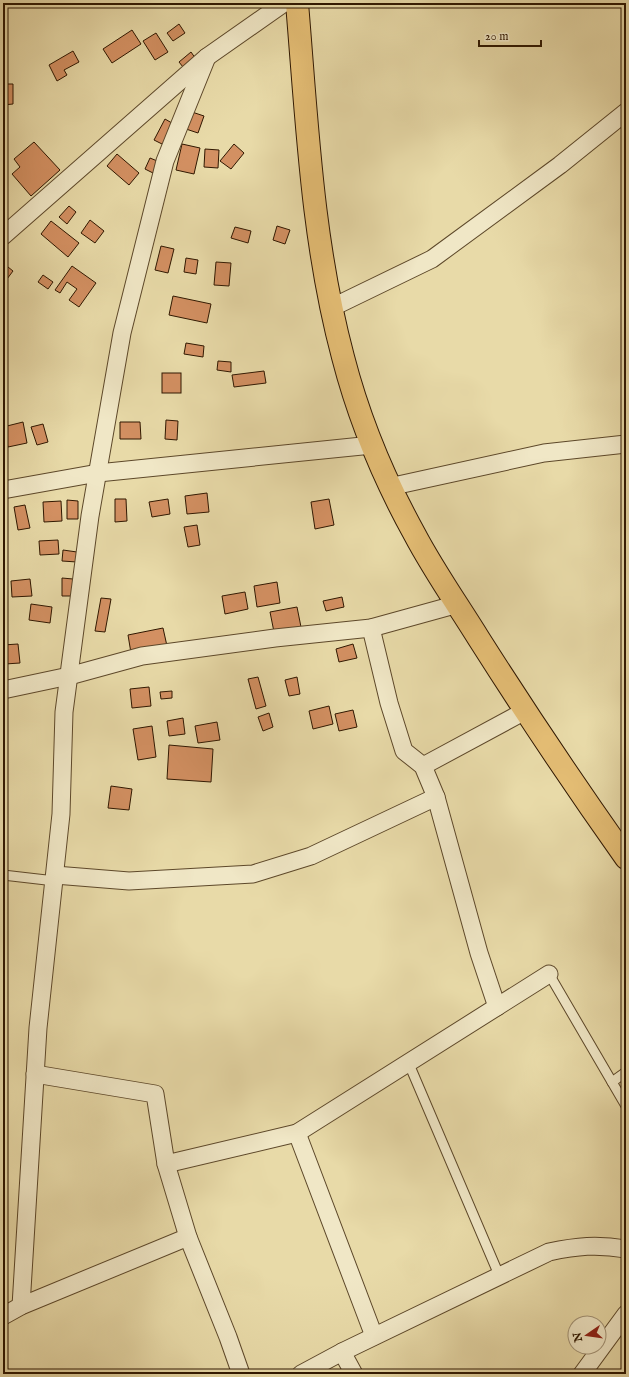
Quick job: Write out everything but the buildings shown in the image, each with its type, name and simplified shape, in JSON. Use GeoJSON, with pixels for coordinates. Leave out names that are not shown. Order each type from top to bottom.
{"type":"FeatureCollection","features":[{"type":"Feature","properties":{"kind":"main road"},"geometry":{"type":"LineString","coordinates":[[297,3],[312,183],[320,252],[343,358],[372,445],[389,487],[416,538],[525,711],[626,858]]}},
{"type":"Feature","properties":{"kind":"street"},"geometry":{"type":"LineString","coordinates":[[3,236],[207,57],[284,3]]}},
{"type":"Feature","properties":{"kind":"street"},"geometry":{"type":"LineString","coordinates":[[21,1306],[38,1028],[61,814],[64,712],[98,472],[122,333],[165,160],[207,57]]}},
{"type":"Feature","properties":{"kind":"street"},"geometry":{"type":"LineString","coordinates":[[331,308],[432,259],[560,165],[626,112]]}},
{"type":"Feature","properties":{"kind":"street"},"geometry":{"type":"LineString","coordinates":[[389,487],[544,453],[626,444]]}},
{"type":"Feature","properties":{"kind":"street"},"geometry":{"type":"LineString","coordinates":[[3,490],[98,472],[372,445]]}},
{"type":"Feature","properties":{"kind":"street"},"geometry":{"type":"LineString","coordinates":[[3,690],[69,676],[142,656],[274,638],[371,628],[458,604]]}},
{"type":"Feature","properties":{"kind":"street"},"geometry":{"type":"LineString","coordinates":[[371,628],[389,703],[404,750],[423,766],[436,797],[478,953],[497,1008]]}},
{"type":"Feature","properties":{"kind":"street"},"geometry":{"type":"LineString","coordinates":[[423,766],[525,711]]}},
{"type":"Feature","properties":{"kind":"street"},"geometry":{"type":"LineString","coordinates":[[55,878],[129,881],[253,874],[310,856],[436,797]]}},
{"type":"Feature","properties":{"kind":"street"},"geometry":{"type":"LineString","coordinates":[[166,1164],[297,1133],[409,1064],[549,974]]}},
{"type":"Feature","properties":{"kind":"street"},"geometry":{"type":"LineString","coordinates":[[35,1074],[155,1094],[166,1164],[188,1237],[228,1337],[241,1374]]}},
{"type":"Feature","properties":{"kind":"street"},"geometry":{"type":"LineString","coordinates":[[297,1133],[374,1336]]}},
{"type":"Feature","properties":{"kind":"street"},"geometry":{"type":"LineString","coordinates":[[3,1316],[21,1306],[188,1237]]}},
{"type":"Feature","properties":{"kind":"street"},"geometry":{"type":"LineString","coordinates":[[301,1374],[374,1336],[549,1252],[577,1246],[604,1245],[626,1249]]}},
{"type":"Feature","properties":{"kind":"street"},"geometry":{"type":"LineString","coordinates":[[582,1374],[626,1314]]}},
{"type":"Feature","properties":{"kind":"street"},"geometry":{"type":"LineString","coordinates":[[342,1352],[354,1374]]}},
{"type":"Feature","properties":{"kind":"lane"},"geometry":{"type":"LineString","coordinates":[[3,875],[55,878]]}},
{"type":"Feature","properties":{"kind":"lane"},"geometry":{"type":"LineString","coordinates":[[549,974],[626,1106]]}},
{"type":"Feature","properties":{"kind":"lane"},"geometry":{"type":"LineString","coordinates":[[409,1064],[499,1275]]}},
{"type":"Feature","properties":{"kind":"lane"},"geometry":{"type":"LineString","coordinates":[[612,1082],[626,1072]]}}]}
